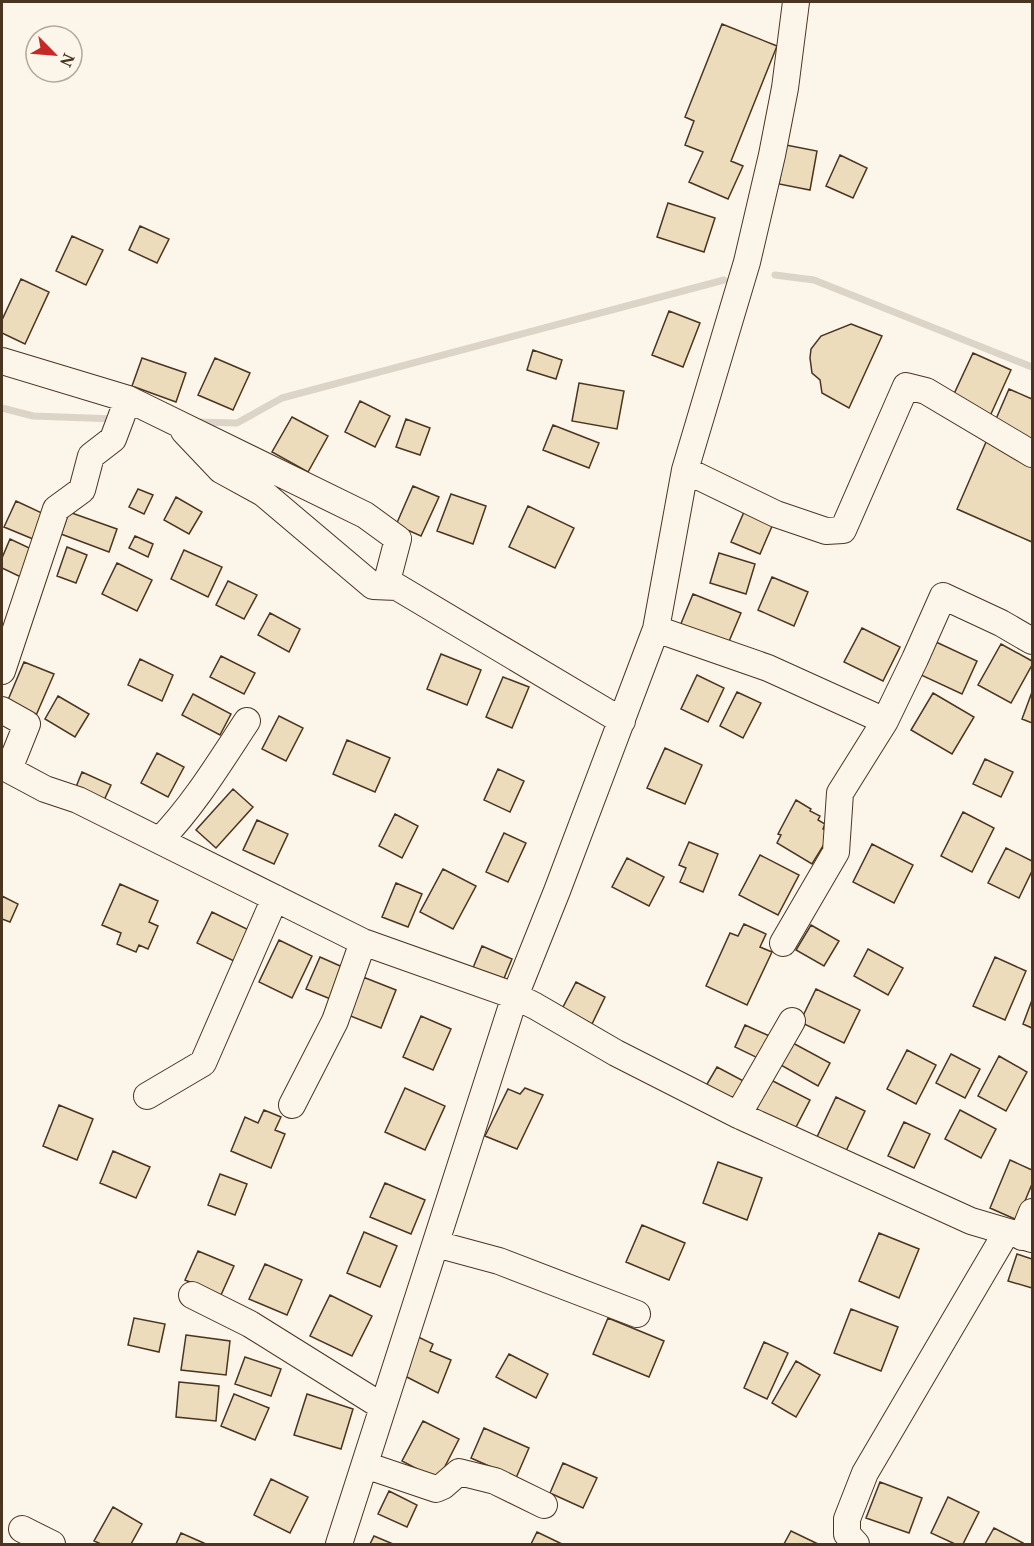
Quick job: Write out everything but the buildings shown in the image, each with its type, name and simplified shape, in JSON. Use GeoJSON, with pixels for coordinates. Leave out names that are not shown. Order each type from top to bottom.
{"type":"FeatureCollection","features":[{"type":"Feature","properties":{"kind":"street"},"geometry":{"type":"LineString","coordinates":[[339,1545],[515,996],[656,628],[685,470],[750,252],[785,87],[796,2]]}},
{"type":"Feature","properties":{"kind":"street"},"geometry":{"type":"LineString","coordinates":[[2,361],[129,399],[365,515],[398,539],[387,581],[622,721]]}},
{"type":"Feature","properties":{"kind":"street"},"geometry":{"type":"LineString","coordinates":[[685,470],[776,514],[826,531],[843,530],[906,386],[926,392],[1032,454]]}},
{"type":"Feature","properties":{"kind":"street"},"geometry":{"type":"LineString","coordinates":[[2,671],[56,508],[82,490],[91,456],[113,439],[129,399]]}},
{"type":"Feature","properties":{"kind":"street"},"geometry":{"type":"LineString","coordinates":[[176,421],[221,470],[263,493],[373,586],[397,587]]}},
{"type":"Feature","properties":{"kind":"street"},"geometry":{"type":"LineString","coordinates":[[783,944],[836,852],[840,793],[885,721],[943,596],[1032,641]]}},
{"type":"Feature","properties":{"kind":"street"},"geometry":{"type":"LineString","coordinates":[[656,628],[768,668],[885,721]]}},
{"type":"Feature","properties":{"kind":"street"},"geometry":{"type":"LineString","coordinates":[[2,710],[27,724],[5,768],[45,789],[78,800],[363,942],[515,996],[616,1053],[738,1115],[971,1221],[1020,1236]]}},
{"type":"Feature","properties":{"kind":"street"},"geometry":{"type":"LineString","coordinates":[[160,840],[201,791],[247,721]]}},
{"type":"Feature","properties":{"kind":"street"},"geometry":{"type":"LineString","coordinates":[[147,1096],[203,1063],[275,898]]}},
{"type":"Feature","properties":{"kind":"street"},"geometry":{"type":"LineString","coordinates":[[292,1105],[335,1021],[363,942]]}},
{"type":"Feature","properties":{"kind":"street"},"geometry":{"type":"LineString","coordinates":[[738,1115],[792,1021]]}},
{"type":"Feature","properties":{"kind":"street"},"geometry":{"type":"LineString","coordinates":[[856,1545],[847,1534],[847,1519],[865,1473],[1020,1236],[1032,1212]]}},
{"type":"Feature","properties":{"kind":"street"},"geometry":{"type":"LineString","coordinates":[[436,1244],[498,1261],[637,1314]]}},
{"type":"Feature","properties":{"kind":"street"},"geometry":{"type":"LineString","coordinates":[[192,1295],[250,1324],[383,1407]]}},
{"type":"Feature","properties":{"kind":"street"},"geometry":{"type":"LineString","coordinates":[[365,1465],[436,1489],[459,1472],[495,1481],[544,1505]]}},
{"type":"Feature","properties":{"kind":"street"},"geometry":{"type":"LineString","coordinates":[[22,1529],[52,1545]]}},
{"type":"Feature","properties":{"kind":"waterway"},"geometry":{"type":"LineString","coordinates":[[775,275],[814,280],[1032,367]]}},
{"type":"Feature","properties":{"kind":"waterway"},"geometry":{"type":"LineString","coordinates":[[196,422],[237,423],[282,398],[724,280]]}},
{"type":"Feature","properties":{"kind":"waterway"},"geometry":{"type":"LineString","coordinates":[[2,408],[33,416],[116,419]]}}]}
